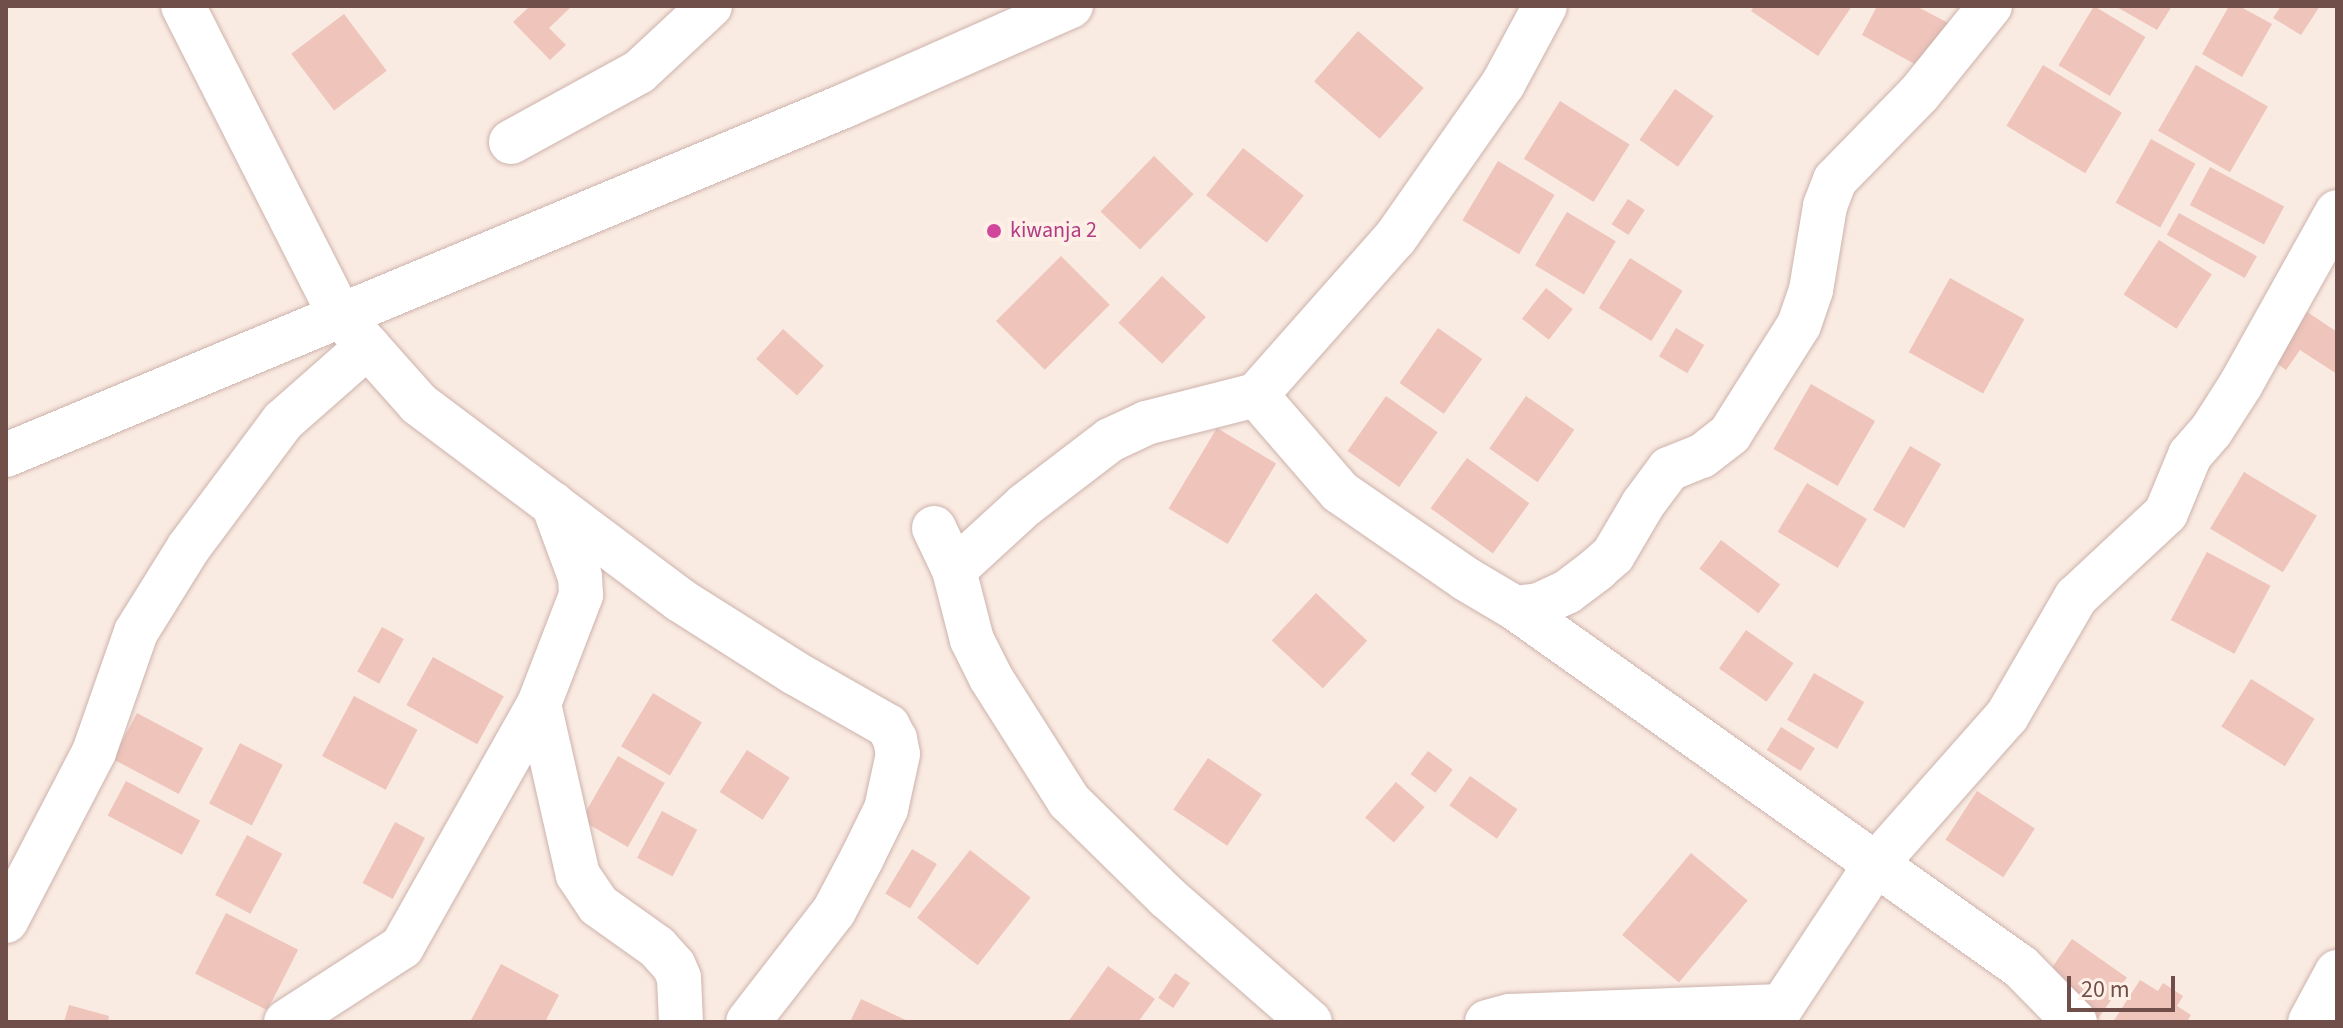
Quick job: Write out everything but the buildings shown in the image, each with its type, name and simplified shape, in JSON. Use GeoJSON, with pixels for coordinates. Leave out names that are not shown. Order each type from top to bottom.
{"type":"FeatureCollection","features":[{"type":"Feature","properties":{"kind":"street"},"geometry":{"type":"LineString","coordinates":[[183,6],[339,314],[419,404],[680,600],[795,673],[888,726],[898,754],[886,809],[834,911],[748,1022]]}},
{"type":"Feature","properties":{"kind":"street"},"geometry":{"type":"LineString","coordinates":[[511,142],[639,72],[710,6]]}},
{"type":"Feature","properties":{"kind":"street"},"geometry":{"type":"LineString","coordinates":[[6,455],[844,106],[1072,6]]}},
{"type":"Feature","properties":{"kind":"street"},"geometry":{"type":"LineString","coordinates":[[535,247],[1072,6]]}},
{"type":"Feature","properties":{"kind":"street"},"geometry":{"type":"LineString","coordinates":[[954,570],[1025,505],[1110,440],[1146,423],[1256,395],[1395,238],[1503,84],[1545,6]]}},
{"type":"Feature","properties":{"kind":"street"},"geometry":{"type":"LineString","coordinates":[[1515,608],[1539,605],[1567,592],[1597,569],[1613,555],[1643,504],[1669,469],[1702,456],[1730,434],[1799,325],[1811,290],[1825,206],[1835,180],[1919,94],[1990,6]]}},
{"type":"Feature","properties":{"kind":"street"},"geometry":{"type":"LineString","coordinates":[[1487,1022],[1510,1016],[1782,1006],[1875,865],[2007,716],[2076,597],[2166,513],[2190,455],[2211,431],[2241,384],[2337,212]]}},
{"type":"Feature","properties":{"kind":"street"},"geometry":{"type":"LineString","coordinates":[[6,921],[94,752],[136,632],[189,547],[283,421],[368,346]]}},
{"type":"Feature","properties":{"kind":"street"},"geometry":{"type":"LineString","coordinates":[[1256,395],[1340,492],[1466,579],[1515,608],[2021,967],[2075,1022]]}},
{"type":"Feature","properties":{"kind":"street"},"geometry":{"type":"LineString","coordinates":[[286,1022],[402,947],[539,704],[581,595],[580,577],[553,504]]}},
{"type":"Feature","properties":{"kind":"street"},"geometry":{"type":"LineString","coordinates":[[934,528],[954,570],[972,640],[991,678],[1069,801],[1167,897],[1310,1022]]}},
{"type":"Feature","properties":{"kind":"street"},"geometry":{"type":"LineString","coordinates":[[539,704],[578,875],[598,905],[657,947],[674,966],[679,978],[681,1022]]}},
{"type":"Feature","properties":{"kind":"street"},"geometry":{"type":"LineString","coordinates":[[2310,1022],[2337,972]]}},
{"type":"Feature","properties":{"kind":"place","name":"kiwanja 2"},"geometry":{"type":"Point","coordinates":[994,231]}}]}
